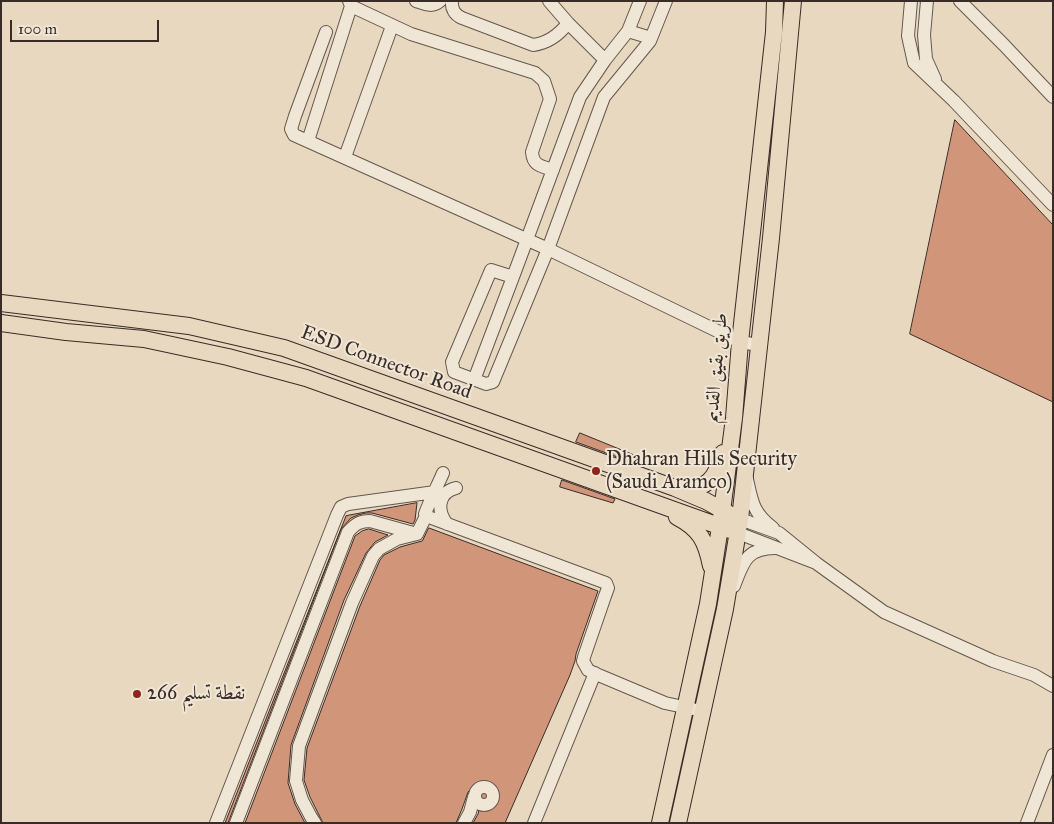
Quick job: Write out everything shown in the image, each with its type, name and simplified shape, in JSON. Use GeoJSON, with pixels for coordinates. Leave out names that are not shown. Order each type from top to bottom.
{"type":"FeatureCollection","features":[{"type":"Feature","properties":{"kind":"main road","name":"طريق بقيق القديم"},"geometry":{"type":"LineString","coordinates":[[660,823],[708,604],[720,527],[734,418],[740,342],[776,1]]}},
{"type":"Feature","properties":{"kind":"main road","name":"طريق بقيق القديم"},"geometry":{"type":"LineString","coordinates":[[678,823],[725,609],[739,526],[771,238],[793,1]]}},
{"type":"Feature","properties":{"kind":"main road","name":"ESD Connector Road"},"geometry":{"type":"LineString","coordinates":[[1,303],[189,326],[284,348],[675,488],[722,510],[739,526]]}},
{"type":"Feature","properties":{"kind":"main road","name":"ESD Connector Road"},"geometry":{"type":"LineString","coordinates":[[1,323],[66,332],[144,339],[228,357],[306,378],[720,527],[739,526]]}},
{"type":"Feature","properties":{"kind":"main road"},"geometry":{"type":"LineString","coordinates":[[465,435],[472,416]]}},
{"type":"Feature","properties":{"kind":"main road"},"geometry":{"type":"LineString","coordinates":[[675,488],[691,489],[701,486],[715,474],[720,464],[734,418]]}},
{"type":"Feature","properties":{"kind":"main road"},"geometry":{"type":"LineString","coordinates":[[649,501],[688,523],[702,539],[710,561],[711,585]]}},
{"type":"Feature","properties":{"kind":"street"},"geometry":{"type":"LineString","coordinates":[[416,1],[430,6],[440,1]]}},
{"type":"Feature","properties":{"kind":"street"},"geometry":{"type":"LineString","coordinates":[[452,1],[451,6],[457,16],[533,45],[542,44],[556,36],[568,22]]}},
{"type":"Feature","properties":{"kind":"street"},"geometry":{"type":"LineString","coordinates":[[549,1],[605,60]]}},
{"type":"Feature","properties":{"kind":"street"},"geometry":{"type":"LineString","coordinates":[[474,380],[580,97],[605,60],[628,31],[640,1]]}},
{"type":"Feature","properties":{"kind":"street"},"geometry":{"type":"LineString","coordinates":[[513,277],[492,270],[452,362],[454,372],[486,384],[494,382],[548,249],[604,97],[650,41],[666,1]]}},
{"type":"Feature","properties":{"kind":"street"},"geometry":{"type":"LineString","coordinates":[[911,1],[908,36],[914,63],[1053,205]]}},
{"type":"Feature","properties":{"kind":"street"},"geometry":{"type":"LineString","coordinates":[[927,1],[924,35],[925,51],[926,59],[936,84]]}},
{"type":"Feature","properties":{"kind":"street"},"geometry":{"type":"LineString","coordinates":[[960,1],[1053,97]]}},
{"type":"Feature","properties":{"kind":"street"},"geometry":{"type":"LineString","coordinates":[[308,141],[350,4],[411,34],[535,73],[544,81],[550,99],[532,152],[532,159],[536,164],[553,170]]}},
{"type":"Feature","properties":{"kind":"street"},"geometry":{"type":"LineString","coordinates":[[345,157],[392,26]]}},
{"type":"Feature","properties":{"kind":"street"},"geometry":{"type":"LineString","coordinates":[[628,31],[651,38]]}},
{"type":"Feature","properties":{"kind":"street"},"geometry":{"type":"LineString","coordinates":[[326,32],[295,116],[291,129],[294,135],[548,249],[740,342],[759,345]]}},
{"type":"Feature","properties":{"kind":"street"},"geometry":{"type":"LineString","coordinates":[[745,470],[754,508],[763,521],[816,563],[884,612],[993,661],[1034,676],[1053,686]]}},
{"type":"Feature","properties":{"kind":"street"},"geometry":{"type":"LineString","coordinates":[[315,823],[302,800],[296,781],[299,746],[352,603],[373,556],[379,549],[397,539],[417,534],[443,473],[449,483],[456,488],[450,489],[441,501],[440,506],[444,520],[448,524]]}},
{"type":"Feature","properties":{"kind":"street"},"geometry":{"type":"LineString","coordinates":[[216,823],[341,508],[348,504],[432,496]]}},
{"type":"Feature","properties":{"kind":"street"},"geometry":{"type":"LineString","coordinates":[[222,823],[343,511],[349,508],[432,496]]}},
{"type":"Feature","properties":{"kind":"street"},"geometry":{"type":"LineString","coordinates":[[426,516],[606,583],[608,588],[583,662],[588,670],[665,703],[703,710]]}},
{"type":"Feature","properties":{"kind":"street"},"geometry":{"type":"LineString","coordinates":[[236,823],[348,532],[354,525],[362,521],[370,521],[417,534]]}},
{"type":"Feature","properties":{"kind":"street"},"geometry":{"type":"LineString","coordinates":[[240,823],[352,536],[356,530],[364,526],[399,533],[417,534]]}},
{"type":"Feature","properties":{"kind":"street"},"geometry":{"type":"LineString","coordinates":[[739,526],[779,533]]}},
{"type":"Feature","properties":{"kind":"street"},"geometry":{"type":"LineString","coordinates":[[739,526],[778,548],[816,563]]}},
{"type":"Feature","properties":{"kind":"street"},"geometry":{"type":"LineString","coordinates":[[309,823],[303,816],[294,794],[290,769],[294,743],[316,679],[367,554],[374,546],[399,533]]}},
{"type":"Feature","properties":{"kind":"street"},"geometry":{"type":"LineString","coordinates":[[725,609],[744,561],[749,555],[761,548],[778,548]]}},
{"type":"Feature","properties":{"kind":"street"},"geometry":{"type":"LineString","coordinates":[[534,823],[595,673]]}},
{"type":"Feature","properties":{"kind":"street"},"geometry":{"type":"LineString","coordinates":[[1027,823],[1053,755]]}},
{"type":"Feature","properties":{"kind":"street"},"geometry":{"type":"LineString","coordinates":[[464,823],[470,812],[474,797],[481,806],[486,805],[470,823]]}},
{"type":"Feature","properties":{"kind":"building"},"geometry":{"type":"Polygon","coordinates":[[[955,120],[1053,225],[1053,402],[910,334],[955,120]]]}},
{"type":"Feature","properties":{"kind":"building"},"geometry":{"type":"Polygon","coordinates":[[[580,433],[634,455],[631,462],[576,442],[580,433]]]}},
{"type":"Feature","properties":{"kind":"building"},"geometry":{"type":"Polygon","coordinates":[[[562,480],[615,499],[613,503],[560,487],[562,480]]]}},
{"type":"Feature","properties":{"kind":"building"},"geometry":{"type":"Polygon","coordinates":[[[417,503],[413,524],[366,513],[351,518],[341,529],[228,823],[225,823],[346,516],[417,503]]]}},
{"type":"Feature","properties":{"kind":"building"},"geometry":{"type":"Polygon","coordinates":[[[429,528],[598,591],[570,675],[505,823],[473,823],[478,814],[482,799],[480,792],[476,789],[471,789],[468,792],[456,823],[323,823],[304,780],[307,748],[360,606],[380,560],[384,555],[400,547],[422,541],[429,528]]]}},
{"type":"Feature","properties":{"kind":"building"},"geometry":{"type":"Polygon","coordinates":[[[369,529],[388,535],[375,542],[366,553],[344,600],[291,745],[288,783],[295,804],[305,823],[245,823],[355,536],[369,529]]]}},
{"type":"Feature","properties":{"kind":"place","name":"Dhahran Hills Security (Saudi Aramco)"},"geometry":{"type":"Point","coordinates":[596,471]}},
{"type":"Feature","properties":{"kind":"place","name":"نقطة تسليم 266"},"geometry":{"type":"Point","coordinates":[137,694]}}]}
